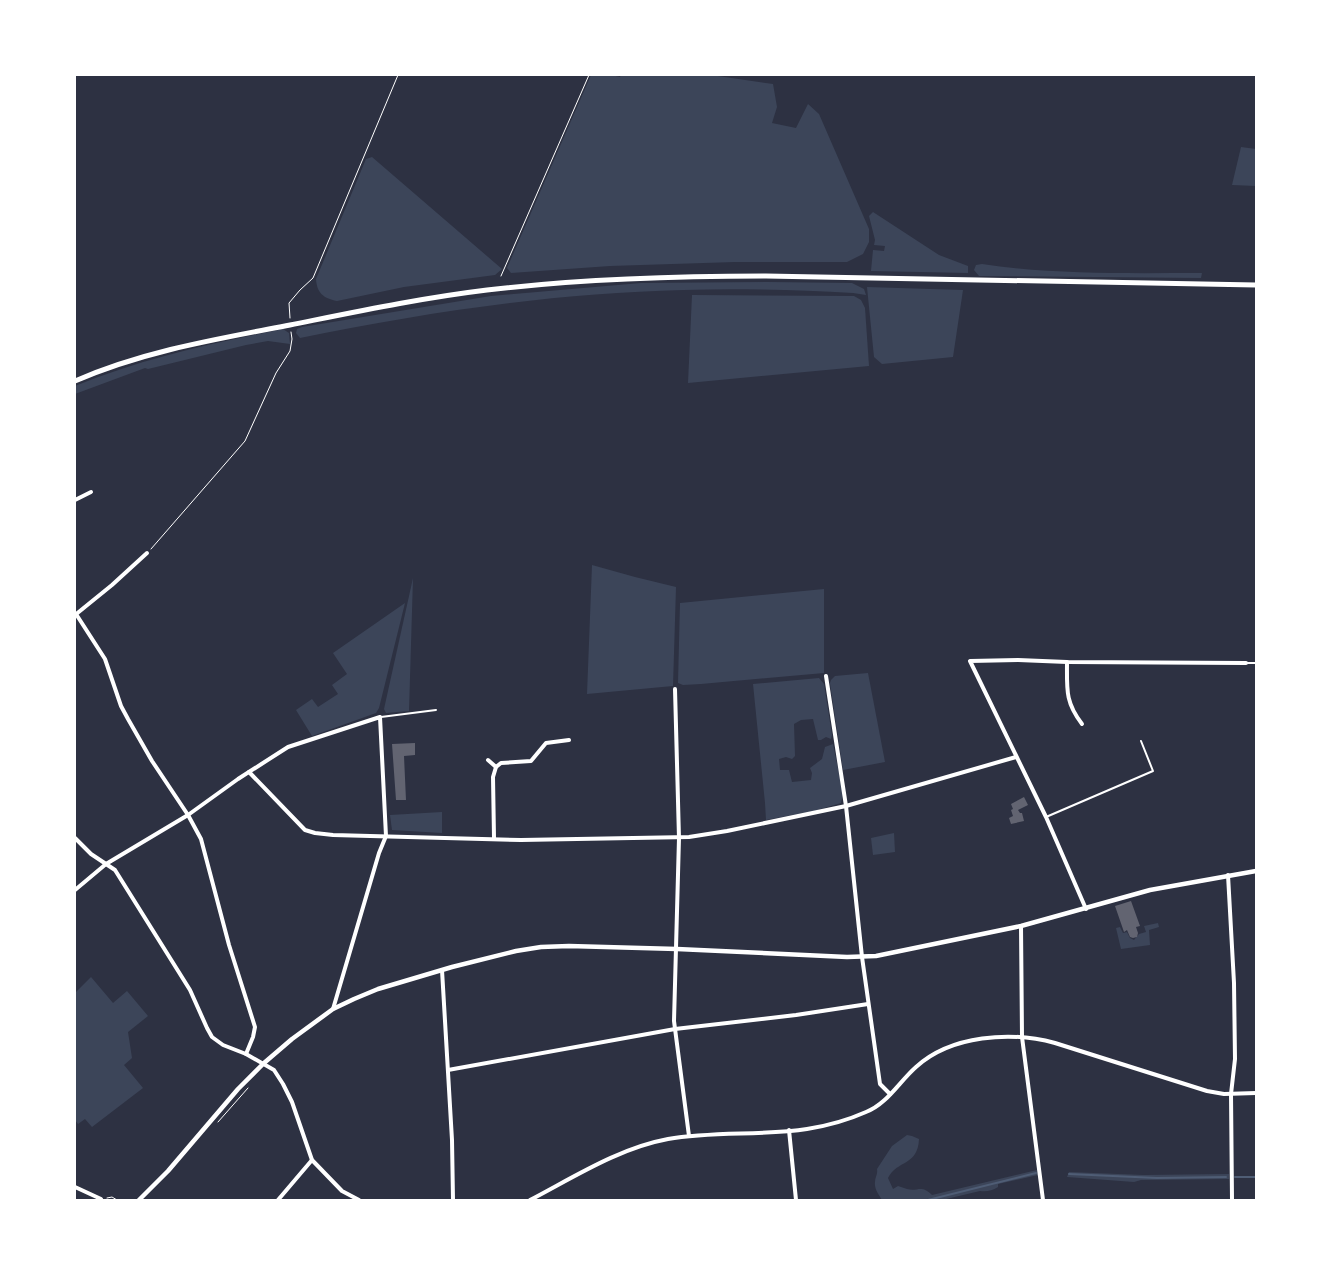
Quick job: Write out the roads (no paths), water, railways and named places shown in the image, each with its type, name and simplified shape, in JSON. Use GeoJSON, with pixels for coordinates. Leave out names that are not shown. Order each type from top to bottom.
{"type":"FeatureCollection","features":[{"type":"Feature","properties":{"kind":"main road"},"geometry":{"type":"LineString","coordinates":[[75,381],[151,354],[220,338],[386,306],[487,290],[572,282],[692,276],[1256,284]]}},
{"type":"Feature","properties":{"kind":"street"},"geometry":{"type":"LineString","coordinates":[[75,500],[91,492]]}},
{"type":"Feature","properties":{"kind":"street"},"geometry":{"type":"LineString","coordinates":[[147,553],[112,585],[75,614],[100,648],[107,662],[124,712],[201,839],[229,944],[255,1027],[246,1054]]}},
{"type":"Feature","properties":{"kind":"street"},"geometry":{"type":"LineString","coordinates":[[1086,909],[1046,817],[970,661],[1246,663]]}},
{"type":"Feature","properties":{"kind":"street"},"geometry":{"type":"LineString","coordinates":[[1067,662],[1067,694],[1074,714],[1082,724]]}},
{"type":"Feature","properties":{"kind":"street"},"geometry":{"type":"LineString","coordinates":[[826,676],[846,806],[862,958],[880,1084],[890,1094]]}},
{"type":"Feature","properties":{"kind":"street"},"geometry":{"type":"LineString","coordinates":[[675,689],[679,838],[675,1029],[689,1136]]}},
{"type":"Feature","properties":{"kind":"street"},"geometry":{"type":"LineString","coordinates":[[75,890],[106,864],[188,815],[288,747],[380,717],[386,836],[373,872],[333,1009]]}},
{"type":"Feature","properties":{"kind":"street"},"geometry":{"type":"LineString","coordinates":[[494,838],[493,777],[496,767],[501,763],[531,761],[546,743],[569,740]]}},
{"type":"Feature","properties":{"kind":"street"},"geometry":{"type":"LineString","coordinates":[[249,772],[305,830],[315,833],[494,838],[679,838],[728,831],[846,806],[1016,757]]}},
{"type":"Feature","properties":{"kind":"street"},"geometry":{"type":"LineString","coordinates":[[488,760],[496,767]]}},
{"type":"Feature","properties":{"kind":"street"},"geometry":{"type":"LineString","coordinates":[[75,838],[91,854],[115,870],[190,990],[212,1037],[223,1045],[246,1054],[274,1070],[292,1102],[312,1160],[342,1191],[359,1200]]}},
{"type":"Feature","properties":{"kind":"street"},"geometry":{"type":"LineString","coordinates":[[139,1200],[168,1171],[238,1089],[292,1039],[333,1009],[378,989],[442,970],[541,947],[569,946],[862,958],[946,943],[1021,926],[1150,890],[1256,871]]}},
{"type":"Feature","properties":{"kind":"street"},"geometry":{"type":"LineString","coordinates":[[1228,875],[1235,1037],[1235,1059],[1231,1094],[1232,1200]]}},
{"type":"Feature","properties":{"kind":"street"},"geometry":{"type":"LineString","coordinates":[[1021,926],[1022,1037],[1043,1200]]}},
{"type":"Feature","properties":{"kind":"street"},"geometry":{"type":"LineString","coordinates":[[442,970],[452,1140],[453,1200]]}},
{"type":"Feature","properties":{"kind":"street"},"geometry":{"type":"LineString","coordinates":[[448,1070],[675,1029],[775,1018],[868,1004]]}},
{"type":"Feature","properties":{"kind":"street"},"geometry":{"type":"LineString","coordinates":[[530,1200],[589,1169],[628,1151],[649,1144],[689,1136],[808,1129],[866,1112],[879,1105],[915,1068],[931,1055],[959,1043],[972,1041],[1022,1037],[1034,1038],[1207,1091],[1231,1094],[1256,1093]]}},
{"type":"Feature","properties":{"kind":"street"},"geometry":{"type":"LineString","coordinates":[[790,1130],[796,1200]]}},
{"type":"Feature","properties":{"kind":"street"},"geometry":{"type":"LineString","coordinates":[[278,1200],[312,1160]]}},
{"type":"Feature","properties":{"kind":"street"},"geometry":{"type":"LineString","coordinates":[[75,1188],[101,1199]]}},
{"type":"Feature","properties":{"kind":"lane"},"geometry":{"type":"LineString","coordinates":[[1246,663],[1256,663]]}},
{"type":"Feature","properties":{"kind":"lane"},"geometry":{"type":"LineString","coordinates":[[380,717],[436,710]]}},
{"type":"Feature","properties":{"kind":"lane"},"geometry":{"type":"LineString","coordinates":[[1046,817],[1153,771],[1141,741]]}},
{"type":"Feature","properties":{"kind":"waterway"},"geometry":{"type":"LineString","coordinates":[[928,1200],[1036,1173]]}},
{"type":"Feature","properties":{"kind":"waterway"},"geometry":{"type":"LineString","coordinates":[[1069,1174],[1157,1178],[1226,1177]]}},
{"type":"Feature","properties":{"kind":"waterway"},"geometry":{"type":"LineString","coordinates":[[1235,1177],[1256,1177]]}}]}
